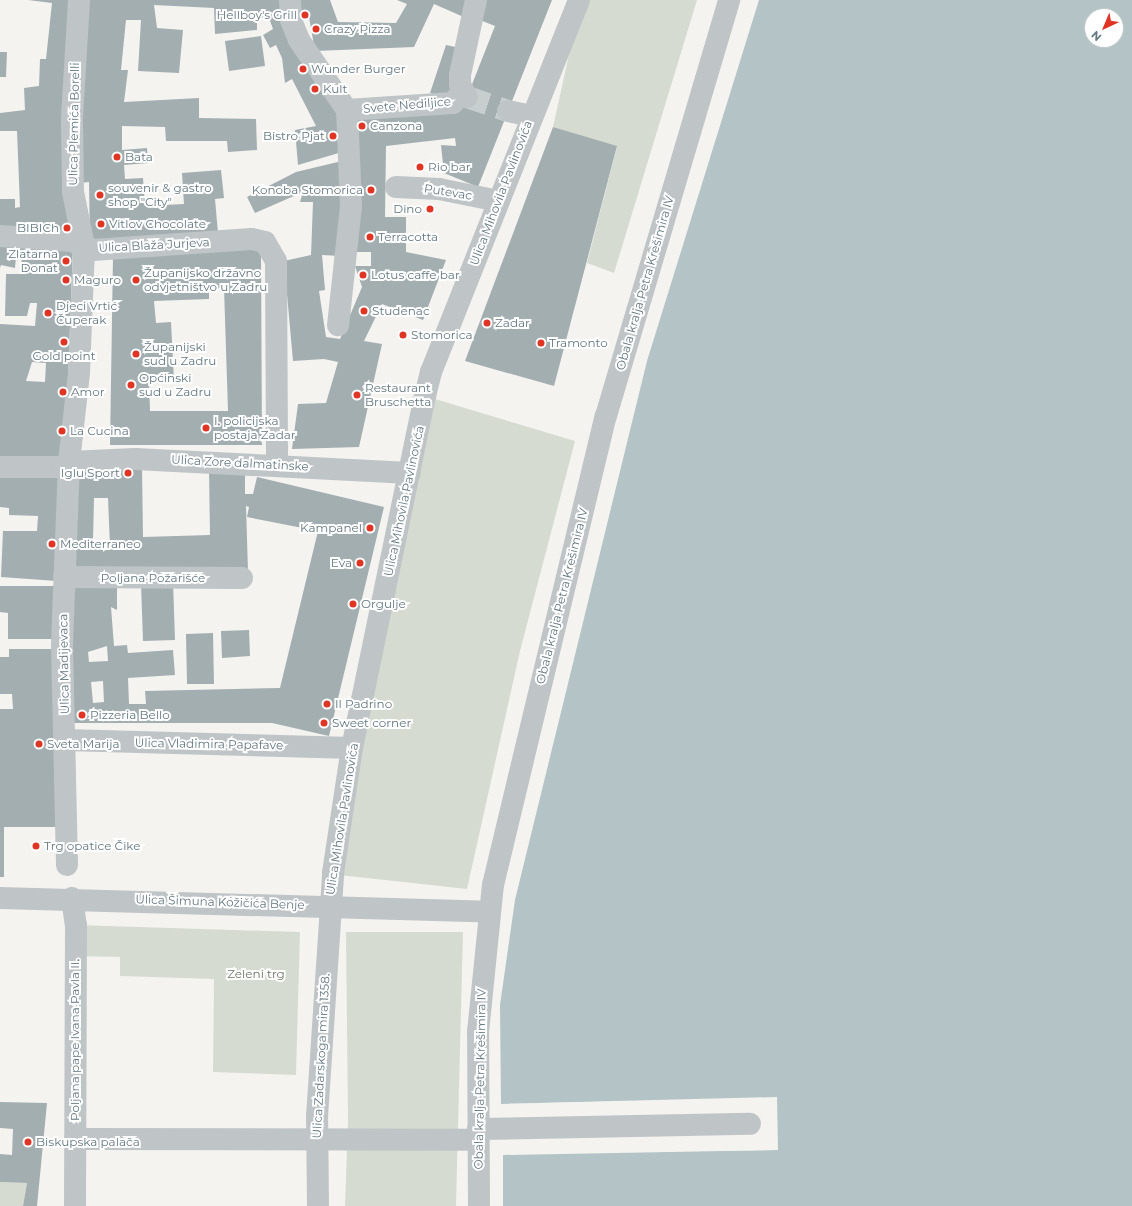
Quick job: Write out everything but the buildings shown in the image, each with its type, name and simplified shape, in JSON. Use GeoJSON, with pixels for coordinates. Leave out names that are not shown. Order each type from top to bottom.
{"type":"FeatureCollection","features":[{"type":"Feature","properties":{"kind":"street","name":"Ulica Plemića Borelli"},"geometry":{"type":"LineString","coordinates":[[69,462],[80,373],[84,246],[73,192],[72,118],[79,0]]}},
{"type":"Feature","properties":{"kind":"street"},"geometry":{"type":"LineString","coordinates":[[290,0],[291,20],[299,40],[347,110],[351,206],[338,325]]}},
{"type":"Feature","properties":{"kind":"street","name":"Svete Nediljice"},"geometry":{"type":"LineString","coordinates":[[347,110],[453,103],[464,94],[460,75],[476,0]]}},
{"type":"Feature","properties":{"kind":"street","name":"Ulica Mihovila Pavlinovića"},"geometry":{"type":"LineString","coordinates":[[329,905],[352,748],[431,372],[531,116],[579,0]]}},
{"type":"Feature","properties":{"kind":"street","name":"Obala kralja Petra Krešimira IV"},"geometry":{"type":"LineString","coordinates":[[479,1206],[478,1032],[488,912],[606,416],[729,0]]}},
{"type":"Feature","properties":{"kind":"street"},"geometry":{"type":"LineString","coordinates":[[508,111],[531,116]]}},
{"type":"Feature","properties":{"kind":"street","name":"Putevac"},"geometry":{"type":"LineString","coordinates":[[396,187],[439,189],[499,201]]}},
{"type":"Feature","properties":{"kind":"street","name":"Ulica Blaža Jurjeva"},"geometry":{"type":"LineString","coordinates":[[0,236],[72,241],[84,246],[106,249],[224,241],[265,242],[276,261],[277,464]]}},
{"type":"Feature","properties":{"kind":"street","name":"Ulica Zore dalmatinske"},"geometry":{"type":"LineString","coordinates":[[0,467],[62,467],[69,462],[135,459],[277,464],[410,473]]}},
{"type":"Feature","properties":{"kind":"street","name":"Ulica Madijevaca"},"geometry":{"type":"LineString","coordinates":[[67,870],[64,577],[69,462]]}},
{"type":"Feature","properties":{"kind":"street","name":"Poljana Požarišće"},"geometry":{"type":"LineString","coordinates":[[64,577],[242,578]]}},
{"type":"Feature","properties":{"kind":"street","name":"Ulica Vladimira Papafave"},"geometry":{"type":"LineString","coordinates":[[65,740],[352,748]]}},
{"type":"Feature","properties":{"kind":"street","name":"Poljana pape Ivana Pavla II."},"geometry":{"type":"LineString","coordinates":[[67,870],[70,898],[76,925],[75,1206]]}},
{"type":"Feature","properties":{"kind":"street","name":"Ulica Šimuna Kožičića Benje"},"geometry":{"type":"LineString","coordinates":[[0,898],[70,898],[329,905],[488,912]]}},
{"type":"Feature","properties":{"kind":"street","name":"Ulica Zadarskoga mira 1358."},"geometry":{"type":"LineString","coordinates":[[318,1206],[317,1138],[329,905]]}},
{"type":"Feature","properties":{"kind":"street"},"geometry":{"type":"LineString","coordinates":[[75,1139],[317,1138],[478,1134],[750,1124]]}},
{"type":"Feature","properties":{"kind":"green space"},"geometry":{"type":"Polygon","coordinates":[[[581,0],[697,0],[614,273],[587,263],[617,147],[553,127],[581,0]]]}},
{"type":"Feature","properties":{"kind":"green space"},"geometry":{"type":"Polygon","coordinates":[[[425,396],[575,441],[520,651],[467,889],[339,875],[425,396]]]}},
{"type":"Feature","properties":{"kind":"green space","name":"Zeleni trg"},"geometry":{"type":"Polygon","coordinates":[[[76,925],[300,932],[296,1075],[213,1072],[214,979],[120,976],[120,957],[75,956],[76,925]]]}},
{"type":"Feature","properties":{"kind":"green space"},"geometry":{"type":"Polygon","coordinates":[[[346,932],[463,932],[456,1206],[345,1206],[348,1120],[346,932]]]}},
{"type":"Feature","properties":{"kind":"green space"},"geometry":{"type":"Polygon","coordinates":[[[0,1182],[27,1183],[23,1206],[0,1206],[0,1182]]]}},
{"type":"Feature","properties":{"kind":"shaded area"},"geometry":{"type":"Polygon","coordinates":[[[759,0],[1132,0],[1132,1206],[503,1206],[503,1155],[777,1150],[777,1098],[501,1104],[500,1005],[515,900],[647,361],[759,0]]]}},
{"type":"Feature","properties":{"kind":"pier"},"geometry":{"type":"Polygon","coordinates":[[[777,1097],[778,1150],[501,1153],[776,1148],[775,1100],[501,1104],[777,1097]]]}},
{"type":"Feature","properties":{"kind":"tunnel"},"geometry":{"type":"LineString","coordinates":[[467,97],[508,111]]}},
{"type":"Feature","properties":{"kind":"place","name":"Hellboy's Grill"},"geometry":{"type":"Point","coordinates":[305,15]}},
{"type":"Feature","properties":{"kind":"place","name":"Crazy Pizza"},"geometry":{"type":"Point","coordinates":[316,29]}},
{"type":"Feature","properties":{"kind":"place","name":"Wunder Burger"},"geometry":{"type":"Point","coordinates":[303,69]}},
{"type":"Feature","properties":{"kind":"place","name":"Kult"},"geometry":{"type":"Point","coordinates":[315,89]}},
{"type":"Feature","properties":{"kind":"place","name":"Canzona"},"geometry":{"type":"Point","coordinates":[362,126]}},
{"type":"Feature","properties":{"kind":"place","name":"Bistro Pjat"},"geometry":{"type":"Point","coordinates":[333,136]}},
{"type":"Feature","properties":{"kind":"place","name":"Bata"},"geometry":{"type":"Point","coordinates":[117,157]}},
{"type":"Feature","properties":{"kind":"place","name":"Rio bar"},"geometry":{"type":"Point","coordinates":[420,167]}},
{"type":"Feature","properties":{"kind":"place","name":"Konoba Stomorica"},"geometry":{"type":"Point","coordinates":[371,190]}},
{"type":"Feature","properties":{"kind":"place","name":"souvenir & gastro shop \"City\""},"geometry":{"type":"Point","coordinates":[100,195]}},
{"type":"Feature","properties":{"kind":"place","name":"Dino"},"geometry":{"type":"Point","coordinates":[430,209]}},
{"type":"Feature","properties":{"kind":"place","name":"Vitlov Chocolate"},"geometry":{"type":"Point","coordinates":[101,224]}},
{"type":"Feature","properties":{"kind":"place","name":"BIBICh"},"geometry":{"type":"Point","coordinates":[67,228]}},
{"type":"Feature","properties":{"kind":"place","name":"Terracotta"},"geometry":{"type":"Point","coordinates":[370,237]}},
{"type":"Feature","properties":{"kind":"place","name":"Zlatarna Donat"},"geometry":{"type":"Point","coordinates":[66,261]}},
{"type":"Feature","properties":{"kind":"place","name":"Lotus caffe bar"},"geometry":{"type":"Point","coordinates":[363,275]}},
{"type":"Feature","properties":{"kind":"place","name":"Maguro"},"geometry":{"type":"Point","coordinates":[66,280]}},
{"type":"Feature","properties":{"kind":"place","name":"Županijsko državno odvjetništvo u Zadru"},"geometry":{"type":"Point","coordinates":[136,280]}},
{"type":"Feature","properties":{"kind":"place","name":"Studenac"},"geometry":{"type":"Point","coordinates":[364,311]}},
{"type":"Feature","properties":{"kind":"place","name":"Djeci Vrtić Čuperak"},"geometry":{"type":"Point","coordinates":[48,313]}},
{"type":"Feature","properties":{"kind":"place","name":"Zadar"},"geometry":{"type":"Point","coordinates":[487,323]}},
{"type":"Feature","properties":{"kind":"place","name":"Stomorica"},"geometry":{"type":"Point","coordinates":[403,335]}},
{"type":"Feature","properties":{"kind":"place","name":"Gold point"},"geometry":{"type":"Point","coordinates":[64,342]}},
{"type":"Feature","properties":{"kind":"place","name":"Tramonto"},"geometry":{"type":"Point","coordinates":[541,343]}},
{"type":"Feature","properties":{"kind":"place","name":"Županijski sud u Zadru"},"geometry":{"type":"Point","coordinates":[136,354]}},
{"type":"Feature","properties":{"kind":"place","name":"Općinski sud u Zadru"},"geometry":{"type":"Point","coordinates":[131,385]}},
{"type":"Feature","properties":{"kind":"place","name":"Amor"},"geometry":{"type":"Point","coordinates":[63,392]}},
{"type":"Feature","properties":{"kind":"place","name":"Restaurant Bruschetta"},"geometry":{"type":"Point","coordinates":[357,395]}},
{"type":"Feature","properties":{"kind":"place","name":"I. policijska postaja Zadar"},"geometry":{"type":"Point","coordinates":[206,428]}},
{"type":"Feature","properties":{"kind":"place","name":"La Cucina"},"geometry":{"type":"Point","coordinates":[62,431]}},
{"type":"Feature","properties":{"kind":"place","name":"Iglu Sport"},"geometry":{"type":"Point","coordinates":[128,473]}},
{"type":"Feature","properties":{"kind":"place","name":"Kampanel"},"geometry":{"type":"Point","coordinates":[370,528]}},
{"type":"Feature","properties":{"kind":"place","name":"Mediterraneo"},"geometry":{"type":"Point","coordinates":[52,544]}},
{"type":"Feature","properties":{"kind":"place","name":"Eva"},"geometry":{"type":"Point","coordinates":[360,563]}},
{"type":"Feature","properties":{"kind":"place","name":"Orgulje"},"geometry":{"type":"Point","coordinates":[353,604]}},
{"type":"Feature","properties":{"kind":"place","name":"Il Padrino"},"geometry":{"type":"Point","coordinates":[327,704]}},
{"type":"Feature","properties":{"kind":"place","name":"Pizzeria Bello"},"geometry":{"type":"Point","coordinates":[82,715]}},
{"type":"Feature","properties":{"kind":"place","name":"Sweet corner"},"geometry":{"type":"Point","coordinates":[324,723]}},
{"type":"Feature","properties":{"kind":"place","name":"Sveta Marija"},"geometry":{"type":"Point","coordinates":[39,744]}},
{"type":"Feature","properties":{"kind":"place","name":"Trg opatice Čike"},"geometry":{"type":"Point","coordinates":[36,846]}},
{"type":"Feature","properties":{"kind":"place","name":"Biskupska palača"},"geometry":{"type":"Point","coordinates":[28,1142]}}]}
